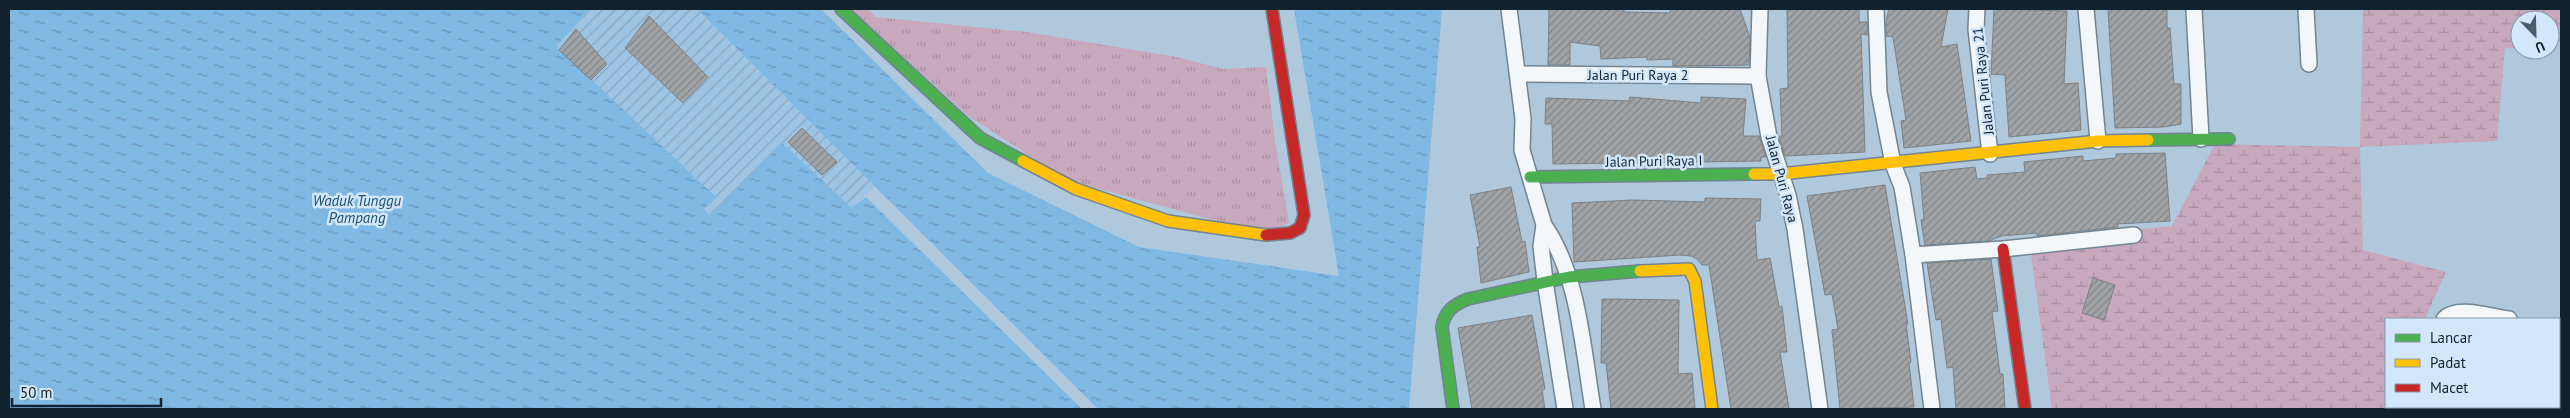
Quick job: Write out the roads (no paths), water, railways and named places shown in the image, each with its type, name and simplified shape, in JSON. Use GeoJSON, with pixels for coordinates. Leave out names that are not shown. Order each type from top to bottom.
{"type":"FeatureCollection","features":[{"type":"Feature","properties":{"kind":"street"},"geometry":{"type":"LineString","coordinates":[[841,9],[980,138],[1067,184],[1168,221],[1268,235],[1290,233],[1300,228],[1304,215],[1272,9]]}},
{"type":"Feature","properties":{"kind":"street"},"geometry":{"type":"LineString","coordinates":[[1509,9],[1523,120],[1522,150],[1544,225],[1556,243],[1569,277],[1594,409]]}},
{"type":"Feature","properties":{"kind":"street","name":"Jalan Puri Raya"},"geometry":{"type":"LineString","coordinates":[[1760,9],[1758,76],[1769,136],[1788,195],[1795,229],[1820,409]]}},
{"type":"Feature","properties":{"kind":"street"},"geometry":{"type":"LineString","coordinates":[[1876,9],[1879,92],[1893,164],[1902,187],[1913,255],[1932,409]]}},
{"type":"Feature","properties":{"kind":"street","name":"Jalan Puri Raya 21"},"geometry":{"type":"LineString","coordinates":[[1977,9],[1976,29],[1990,154]]}},
{"type":"Feature","properties":{"kind":"street"},"geometry":{"type":"LineString","coordinates":[[2086,9],[2098,141]]}},
{"type":"Feature","properties":{"kind":"street"},"geometry":{"type":"LineString","coordinates":[[2194,9],[2201,139]]}},
{"type":"Feature","properties":{"kind":"street"},"geometry":{"type":"LineString","coordinates":[[2306,9],[2309,64]]}},
{"type":"Feature","properties":{"kind":"street","name":"Jalan Puri Raya 2"},"geometry":{"type":"LineString","coordinates":[[1518,74],[1758,76]]}},
{"type":"Feature","properties":{"kind":"street","name":"Jalan Puri Raya I"},"geometry":{"type":"LineString","coordinates":[[1530,177],[1780,174],[1990,154],[2098,141],[2230,139]]}},
{"type":"Feature","properties":{"kind":"street"},"geometry":{"type":"LineString","coordinates":[[1544,225],[1541,246],[1565,409]]}},
{"type":"Feature","properties":{"kind":"street"},"geometry":{"type":"LineString","coordinates":[[1913,255],[2003,249],[2134,234]]}},
{"type":"Feature","properties":{"kind":"street"},"geometry":{"type":"LineString","coordinates":[[2003,249],[2025,409]]}},
{"type":"Feature","properties":{"kind":"street"},"geometry":{"type":"LineString","coordinates":[[1453,409],[1442,327],[1444,313],[1455,304],[1468,299],[1569,277],[1688,269],[1695,281],[1712,409]]}},
{"type":"Feature","properties":{"kind":"street"},"geometry":{"type":"LineString","coordinates":[[2446,318],[2457,312],[2502,318]]}},
{"type":"Feature","properties":{"kind":"water","name":"Waduk Tunggu Pampang"},"geometry":{"type":"Polygon","coordinates":[[[9,9],[590,9],[556,46],[716,197],[704,209],[710,216],[782,143],[852,208],[866,197],[1082,409],[9,409],[9,9]]]}},
{"type":"Feature","properties":{"kind":"water"},"geometry":{"type":"Polygon","coordinates":[[[697,9],[821,9],[988,173],[1139,247],[1339,276],[1294,9],[1442,9],[1409,409],[1098,409],[697,9]]]}}]}
